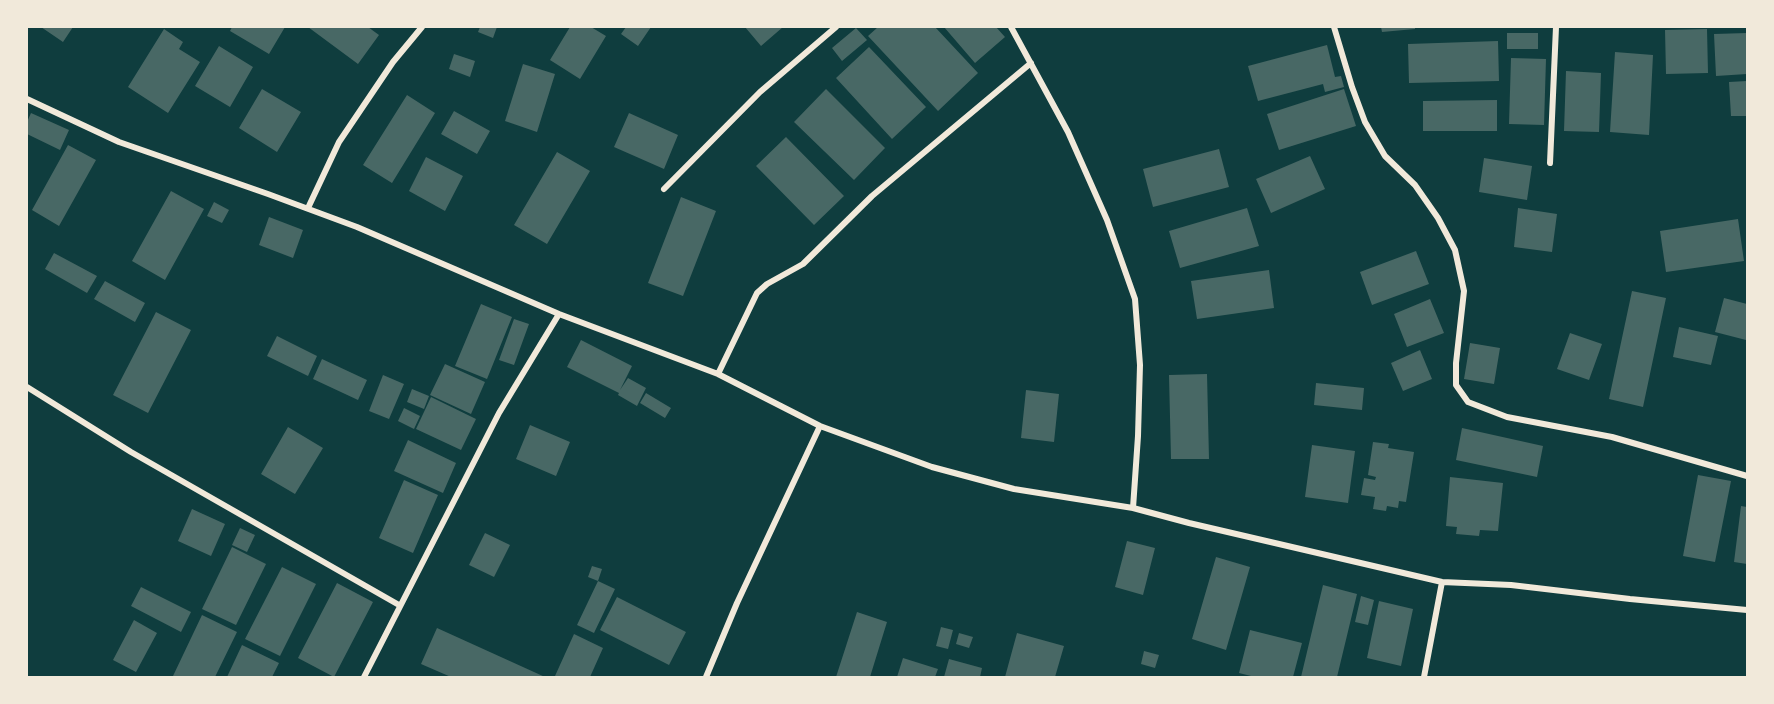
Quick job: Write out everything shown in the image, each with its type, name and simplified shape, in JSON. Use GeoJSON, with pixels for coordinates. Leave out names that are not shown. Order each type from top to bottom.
{"type":"FeatureCollection","features":[{"type":"Feature","properties":{"kind":"street"},"geometry":{"type":"LineString","coordinates":[[308,208],[339,142],[393,62],[422,27]]}},
{"type":"Feature","properties":{"kind":"street"},"geometry":{"type":"LineString","coordinates":[[664,189],[760,92],[836,27]]}},
{"type":"Feature","properties":{"kind":"street"},"geometry":{"type":"LineString","coordinates":[[1011,27],[1073,142],[1107,220],[1135,299],[1140,365],[1133,508]]}},
{"type":"Feature","properties":{"kind":"street"},"geometry":{"type":"LineString","coordinates":[[1334,27],[1365,122],[1385,156],[1415,185],[1438,218],[1455,250],[1464,291],[1456,363],[1456,385],[1468,402],[1508,417],[1612,437],[1747,476]]}},
{"type":"Feature","properties":{"kind":"street"},"geometry":{"type":"LineString","coordinates":[[1550,163],[1556,27]]}},
{"type":"Feature","properties":{"kind":"street"},"geometry":{"type":"LineString","coordinates":[[718,374],[757,292],[803,264],[872,196],[1031,63]]}},
{"type":"Feature","properties":{"kind":"street"},"geometry":{"type":"LineString","coordinates":[[27,99],[119,142],[357,227],[559,314],[718,374],[820,426],[932,467],[1014,489],[1133,508],[1442,582],[1510,585],[1747,610]]}},
{"type":"Feature","properties":{"kind":"street"},"geometry":{"type":"LineString","coordinates":[[364,677],[499,413],[559,314]]}},
{"type":"Feature","properties":{"kind":"street"},"geometry":{"type":"LineString","coordinates":[[27,387],[131,452],[399,605]]}},
{"type":"Feature","properties":{"kind":"street"},"geometry":{"type":"LineString","coordinates":[[706,677],[737,603],[820,426]]}},
{"type":"Feature","properties":{"kind":"street"},"geometry":{"type":"LineString","coordinates":[[1424,677],[1442,582]]}},
{"type":"Feature","properties":{"kind":"building"},"geometry":{"type":"Polygon","coordinates":[[[41,27],[73,27],[63,42],[41,27]]]}},
{"type":"Feature","properties":{"kind":"building"},"geometry":{"type":"Polygon","coordinates":[[[232,27],[285,27],[269,54],[230,31],[232,27]]]}},
{"type":"Feature","properties":{"kind":"building"},"geometry":{"type":"Polygon","coordinates":[[[308,27],[368,27],[379,35],[358,64],[308,27]]]}},
{"type":"Feature","properties":{"kind":"building"},"geometry":{"type":"Polygon","coordinates":[[[480,27],[497,27],[493,38],[478,32],[480,27]]]}},
{"type":"Feature","properties":{"kind":"building"},"geometry":{"type":"Polygon","coordinates":[[[570,27],[591,27],[606,36],[580,79],[550,60],[570,27]]]}},
{"type":"Feature","properties":{"kind":"building"},"geometry":{"type":"Polygon","coordinates":[[[626,27],[651,27],[638,46],[621,34],[626,27]]]}},
{"type":"Feature","properties":{"kind":"building"},"geometry":{"type":"Polygon","coordinates":[[[745,27],[783,27],[761,46],[745,27]]]}},
{"type":"Feature","properties":{"kind":"building"},"geometry":{"type":"Polygon","coordinates":[[[878,27],[935,27],[978,73],[938,111],[868,36],[878,27]]]}},
{"type":"Feature","properties":{"kind":"building"},"geometry":{"type":"Polygon","coordinates":[[[944,27],[996,27],[1005,37],[975,63],[944,27]]]}},
{"type":"Feature","properties":{"kind":"building"},"geometry":{"type":"Polygon","coordinates":[[[1381,27],[1415,27],[1415,29],[1382,32],[1381,27]]]}},
{"type":"Feature","properties":{"kind":"building"},"geometry":{"type":"Polygon","coordinates":[[[856,28],[867,40],[842,61],[832,48],[856,28]]]}},
{"type":"Feature","properties":{"kind":"building"},"geometry":{"type":"Polygon","coordinates":[[[164,29],[183,42],[179,49],[200,62],[168,113],[128,87],[164,29]]]}},
{"type":"Feature","properties":{"kind":"building"},"geometry":{"type":"Polygon","coordinates":[[[1707,29],[1708,73],[1666,74],[1665,30],[1707,29]]]}},
{"type":"Feature","properties":{"kind":"building"},"geometry":{"type":"Polygon","coordinates":[[[1507,33],[1538,33],[1538,49],[1507,49],[1507,33]]]}},
{"type":"Feature","properties":{"kind":"building"},"geometry":{"type":"Polygon","coordinates":[[[1747,33],[1747,74],[1716,76],[1714,34],[1747,33]]]}},
{"type":"Feature","properties":{"kind":"building"},"geometry":{"type":"Polygon","coordinates":[[[1498,41],[1499,81],[1409,83],[1408,44],[1498,41]]]}},
{"type":"Feature","properties":{"kind":"building"},"geometry":{"type":"Polygon","coordinates":[[[1327,45],[1335,77],[1341,76],[1344,87],[1325,92],[1323,84],[1258,101],[1248,66],[1327,45]]]}},
{"type":"Feature","properties":{"kind":"building"},"geometry":{"type":"Polygon","coordinates":[[[219,46],[253,67],[230,107],[195,86],[219,46]]]}},
{"type":"Feature","properties":{"kind":"building"},"geometry":{"type":"Polygon","coordinates":[[[869,47],[926,107],[892,139],[836,78],[869,47]]]}},
{"type":"Feature","properties":{"kind":"building"},"geometry":{"type":"Polygon","coordinates":[[[1615,52],[1653,55],[1649,135],[1610,132],[1615,52]]]}},
{"type":"Feature","properties":{"kind":"building"},"geometry":{"type":"Polygon","coordinates":[[[454,54],[475,61],[470,77],[449,69],[454,54]]]}},
{"type":"Feature","properties":{"kind":"building"},"geometry":{"type":"Polygon","coordinates":[[[1511,58],[1546,59],[1544,125],[1509,124],[1511,58]]]}},
{"type":"Feature","properties":{"kind":"building"},"geometry":{"type":"Polygon","coordinates":[[[523,64],[555,74],[537,132],[505,121],[523,64]]]}},
{"type":"Feature","properties":{"kind":"building"},"geometry":{"type":"Polygon","coordinates":[[[1566,71],[1601,73],[1599,132],[1564,131],[1566,71]]]}},
{"type":"Feature","properties":{"kind":"building"},"geometry":{"type":"Polygon","coordinates":[[[1747,81],[1747,116],[1731,116],[1729,82],[1747,81]]]}},
{"type":"Feature","properties":{"kind":"building"},"geometry":{"type":"Polygon","coordinates":[[[262,89],[301,112],[277,152],[239,128],[262,89]]]}},
{"type":"Feature","properties":{"kind":"building"},"geometry":{"type":"Polygon","coordinates":[[[826,89],[885,148],[854,180],[794,122],[826,89]]]}},
{"type":"Feature","properties":{"kind":"building"},"geometry":{"type":"Polygon","coordinates":[[[1344,89],[1356,126],[1279,150],[1267,114],[1344,89]]]}},
{"type":"Feature","properties":{"kind":"building"},"geometry":{"type":"Polygon","coordinates":[[[407,95],[435,113],[392,183],[363,165],[407,95]]]}},
{"type":"Feature","properties":{"kind":"building"},"geometry":{"type":"Polygon","coordinates":[[[1497,100],[1497,131],[1423,131],[1423,101],[1497,100]]]}},
{"type":"Feature","properties":{"kind":"building"},"geometry":{"type":"Polygon","coordinates":[[[454,111],[490,131],[477,154],[441,134],[454,111]]]}},
{"type":"Feature","properties":{"kind":"building"},"geometry":{"type":"Polygon","coordinates":[[[31,113],[69,130],[60,150],[27,134],[27,122],[31,113]]]}},
{"type":"Feature","properties":{"kind":"building"},"geometry":{"type":"Polygon","coordinates":[[[629,113],[678,135],[664,169],[614,147],[629,113]]]}},
{"type":"Feature","properties":{"kind":"building"},"geometry":{"type":"Polygon","coordinates":[[[786,137],[844,196],[814,225],[756,166],[786,137]]]}},
{"type":"Feature","properties":{"kind":"building"},"geometry":{"type":"Polygon","coordinates":[[[68,145],[96,160],[59,226],[32,210],[68,145]]]}},
{"type":"Feature","properties":{"kind":"building"},"geometry":{"type":"Polygon","coordinates":[[[1219,149],[1229,187],[1153,207],[1143,169],[1219,149]]]}},
{"type":"Feature","properties":{"kind":"building"},"geometry":{"type":"Polygon","coordinates":[[[557,152],[590,171],[547,244],[514,225],[557,152]]]}},
{"type":"Feature","properties":{"kind":"building"},"geometry":{"type":"Polygon","coordinates":[[[1310,156],[1325,189],[1271,213],[1256,179],[1310,156]]]}},
{"type":"Feature","properties":{"kind":"building"},"geometry":{"type":"Polygon","coordinates":[[[426,157],[463,176],[445,211],[409,191],[426,157]]]}},
{"type":"Feature","properties":{"kind":"building"},"geometry":{"type":"Polygon","coordinates":[[[1484,158],[1532,166],[1527,200],[1479,192],[1484,158]]]}},
{"type":"Feature","properties":{"kind":"building"},"geometry":{"type":"Polygon","coordinates":[[[171,191],[204,209],[165,280],[132,261],[171,191]]]}},
{"type":"Feature","properties":{"kind":"building"},"geometry":{"type":"Polygon","coordinates":[[[681,197],[716,211],[683,296],[648,283],[681,197]]]}},
{"type":"Feature","properties":{"kind":"building"},"geometry":{"type":"Polygon","coordinates":[[[214,202],[229,210],[222,223],[207,216],[214,202]]]}},
{"type":"Feature","properties":{"kind":"building"},"geometry":{"type":"Polygon","coordinates":[[[1247,208],[1259,246],[1180,268],[1169,231],[1247,208]]]}},
{"type":"Feature","properties":{"kind":"building"},"geometry":{"type":"Polygon","coordinates":[[[1518,208],[1557,214],[1552,252],[1514,247],[1518,208]]]}},
{"type":"Feature","properties":{"kind":"building"},"geometry":{"type":"Polygon","coordinates":[[[269,217],[303,230],[293,258],[259,245],[269,217]]]}},
{"type":"Feature","properties":{"kind":"building"},"geometry":{"type":"Polygon","coordinates":[[[1738,219],[1744,261],[1666,272],[1660,231],[1738,219]]]}},
{"type":"Feature","properties":{"kind":"building"},"geometry":{"type":"Polygon","coordinates":[[[1416,251],[1429,284],[1372,305],[1360,272],[1416,251]]]}},
{"type":"Feature","properties":{"kind":"building"},"geometry":{"type":"Polygon","coordinates":[[[54,253],[97,276],[87,293],[45,269],[54,253]]]}},
{"type":"Feature","properties":{"kind":"building"},"geometry":{"type":"Polygon","coordinates":[[[1269,270],[1274,308],[1197,319],[1191,281],[1269,270]]]}},
{"type":"Feature","properties":{"kind":"building"},"geometry":{"type":"Polygon","coordinates":[[[105,281],[145,303],[135,322],[94,299],[105,281]]]}},
{"type":"Feature","properties":{"kind":"building"},"geometry":{"type":"Polygon","coordinates":[[[1632,291],[1666,298],[1643,407],[1609,399],[1632,291]]]}},
{"type":"Feature","properties":{"kind":"building"},"geometry":{"type":"Polygon","coordinates":[[[1724,298],[1747,304],[1746,340],[1715,332],[1724,298]]]}},
{"type":"Feature","properties":{"kind":"building"},"geometry":{"type":"Polygon","coordinates":[[[1430,299],[1444,333],[1407,347],[1394,314],[1430,299]]]}},
{"type":"Feature","properties":{"kind":"building"},"geometry":{"type":"Polygon","coordinates":[[[481,304],[512,317],[487,379],[455,366],[481,304]]]}},
{"type":"Feature","properties":{"kind":"building"},"geometry":{"type":"Polygon","coordinates":[[[156,312],[191,330],[148,413],[113,395],[156,312]]]}},
{"type":"Feature","properties":{"kind":"building"},"geometry":{"type":"Polygon","coordinates":[[[514,319],[529,324],[514,365],[499,360],[514,319]]]}},
{"type":"Feature","properties":{"kind":"building"},"geometry":{"type":"Polygon","coordinates":[[[1679,327],[1718,336],[1711,365],[1673,357],[1679,327]]]}},
{"type":"Feature","properties":{"kind":"building"},"geometry":{"type":"Polygon","coordinates":[[[1570,333],[1602,344],[1589,380],[1557,369],[1570,333]]]}},
{"type":"Feature","properties":{"kind":"building"},"geometry":{"type":"Polygon","coordinates":[[[277,336],[317,356],[308,376],[267,356],[277,336]]]}},
{"type":"Feature","properties":{"kind":"building"},"geometry":{"type":"Polygon","coordinates":[[[581,340],[632,366],[620,390],[628,378],[646,388],[637,406],[618,395],[619,393],[567,367],[581,340]]]}},
{"type":"Feature","properties":{"kind":"building"},"geometry":{"type":"Polygon","coordinates":[[[1470,343],[1500,348],[1494,384],[1464,379],[1470,343]]]}},
{"type":"Feature","properties":{"kind":"building"},"geometry":{"type":"Polygon","coordinates":[[[1420,350],[1432,379],[1403,391],[1391,363],[1420,350]]]}},
{"type":"Feature","properties":{"kind":"building"},"geometry":{"type":"Polygon","coordinates":[[[322,359],[367,380],[358,400],[313,379],[322,359]]]}},
{"type":"Feature","properties":{"kind":"building"},"geometry":{"type":"Polygon","coordinates":[[[445,364],[485,382],[471,414],[430,395],[445,364]]]}},
{"type":"Feature","properties":{"kind":"building"},"geometry":{"type":"Polygon","coordinates":[[[1207,374],[1209,459],[1171,459],[1169,375],[1207,374]]]}},
{"type":"Feature","properties":{"kind":"building"},"geometry":{"type":"Polygon","coordinates":[[[383,375],[404,384],[389,419],[369,411],[383,375]]]}},
{"type":"Feature","properties":{"kind":"building"},"geometry":{"type":"Polygon","coordinates":[[[1316,383],[1364,388],[1362,410],[1314,405],[1316,383]]]}},
{"type":"Feature","properties":{"kind":"building"},"geometry":{"type":"Polygon","coordinates":[[[412,389],[429,396],[424,409],[407,402],[412,389]]]}},
{"type":"Feature","properties":{"kind":"building"},"geometry":{"type":"Polygon","coordinates":[[[1026,390],[1059,394],[1054,442],[1021,438],[1026,390]]]}},
{"type":"Feature","properties":{"kind":"building"},"geometry":{"type":"Polygon","coordinates":[[[646,393],[671,408],[665,418],[640,403],[646,393]]]}},
{"type":"Feature","properties":{"kind":"building"},"geometry":{"type":"Polygon","coordinates":[[[431,397],[476,419],[461,450],[416,429],[431,397]]]}},
{"type":"Feature","properties":{"kind":"building"},"geometry":{"type":"Polygon","coordinates":[[[404,408],[420,416],[414,429],[398,421],[404,408]]]}},
{"type":"Feature","properties":{"kind":"building"},"geometry":{"type":"Polygon","coordinates":[[[530,425],[570,442],[556,476],[516,459],[530,425]]]}},
{"type":"Feature","properties":{"kind":"building"},"geometry":{"type":"Polygon","coordinates":[[[288,427],[323,448],[295,494],[261,474],[288,427]]]}},
{"type":"Feature","properties":{"kind":"building"},"geometry":{"type":"Polygon","coordinates":[[[1462,428],[1543,446],[1537,477],[1456,460],[1462,428]]]}},
{"type":"Feature","properties":{"kind":"building"},"geometry":{"type":"Polygon","coordinates":[[[408,440],[456,463],[443,493],[394,471],[408,440]]]}},
{"type":"Feature","properties":{"kind":"building"},"geometry":{"type":"Polygon","coordinates":[[[1373,442],[1389,444],[1388,448],[1414,452],[1406,502],[1399,501],[1398,508],[1387,506],[1386,511],[1373,509],[1375,497],[1361,495],[1364,478],[1375,480],[1376,477],[1368,475],[1373,442]]]}},
{"type":"Feature","properties":{"kind":"building"},"geometry":{"type":"Polygon","coordinates":[[[1312,445],[1355,451],[1348,503],[1305,497],[1312,445]]]}},
{"type":"Feature","properties":{"kind":"building"},"geometry":{"type":"Polygon","coordinates":[[[1698,475],[1731,481],[1715,562],[1683,556],[1698,475]]]}},
{"type":"Feature","properties":{"kind":"building"},"geometry":{"type":"Polygon","coordinates":[[[1450,477],[1503,483],[1498,531],[1480,530],[1479,536],[1456,534],[1457,527],[1446,526],[1450,477]]]}},
{"type":"Feature","properties":{"kind":"building"},"geometry":{"type":"Polygon","coordinates":[[[404,480],[438,495],[413,553],[379,538],[404,480]]]}},
{"type":"Feature","properties":{"kind":"building"},"geometry":{"type":"Polygon","coordinates":[[[1741,506],[1747,507],[1747,564],[1734,562],[1741,506]]]}},
{"type":"Feature","properties":{"kind":"building"},"geometry":{"type":"Polygon","coordinates":[[[192,509],[225,524],[211,556],[178,541],[192,509]]]}},
{"type":"Feature","properties":{"kind":"building"},"geometry":{"type":"Polygon","coordinates":[[[240,528],[255,535],[247,552],[232,545],[240,528]]]}},
{"type":"Feature","properties":{"kind":"building"},"geometry":{"type":"Polygon","coordinates":[[[485,533],[510,545],[494,577],[469,565],[485,533]]]}},
{"type":"Feature","properties":{"kind":"building"},"geometry":{"type":"Polygon","coordinates":[[[1127,541],[1155,548],[1143,595],[1115,587],[1127,541]]]}},
{"type":"Feature","properties":{"kind":"building"},"geometry":{"type":"Polygon","coordinates":[[[232,547],[266,564],[236,625],[202,609],[232,547]]]}},
{"type":"Feature","properties":{"kind":"building"},"geometry":{"type":"Polygon","coordinates":[[[1216,557],[1250,567],[1226,650],[1192,639],[1216,557]]]}},
{"type":"Feature","properties":{"kind":"building"},"geometry":{"type":"Polygon","coordinates":[[[592,566],[602,569],[598,581],[588,577],[592,566]]]}},
{"type":"Feature","properties":{"kind":"building"},"geometry":{"type":"Polygon","coordinates":[[[282,567],[316,584],[280,656],[245,639],[282,567]]]}},
{"type":"Feature","properties":{"kind":"building"},"geometry":{"type":"Polygon","coordinates":[[[598,581],[615,589],[594,633],[577,625],[598,581]]]}},
{"type":"Feature","properties":{"kind":"building"},"geometry":{"type":"Polygon","coordinates":[[[337,583],[373,602],[334,677],[298,658],[337,583]]]}},
{"type":"Feature","properties":{"kind":"building"},"geometry":{"type":"Polygon","coordinates":[[[1323,585],[1357,594],[1337,677],[1301,677],[1323,585]]]}},
{"type":"Feature","properties":{"kind":"building"},"geometry":{"type":"Polygon","coordinates":[[[141,587],[191,612],[181,632],[131,606],[141,587]]]}},
{"type":"Feature","properties":{"kind":"building"},"geometry":{"type":"Polygon","coordinates":[[[1361,596],[1374,600],[1368,625],[1355,622],[1361,596]]]}},
{"type":"Feature","properties":{"kind":"building"},"geometry":{"type":"Polygon","coordinates":[[[617,597],[686,632],[669,665],[600,630],[617,597]]]}},
{"type":"Feature","properties":{"kind":"building"},"geometry":{"type":"Polygon","coordinates":[[[1379,601],[1413,609],[1401,666],[1367,658],[1379,601]]]}},
{"type":"Feature","properties":{"kind":"building"},"geometry":{"type":"Polygon","coordinates":[[[857,612],[887,622],[870,677],[836,677],[857,612]]]}},
{"type":"Feature","properties":{"kind":"building"},"geometry":{"type":"Polygon","coordinates":[[[202,615],[237,632],[215,677],[173,676],[202,615]]]}},
{"type":"Feature","properties":{"kind":"building"},"geometry":{"type":"Polygon","coordinates":[[[134,620],[157,633],[136,672],[113,660],[134,620]]]}},
{"type":"Feature","properties":{"kind":"building"},"geometry":{"type":"Polygon","coordinates":[[[941,627],[953,630],[948,649],[936,646],[941,627]]]}},
{"type":"Feature","properties":{"kind":"building"},"geometry":{"type":"Polygon","coordinates":[[[437,628],[545,677],[451,677],[421,664],[437,628]]]}},
{"type":"Feature","properties":{"kind":"building"},"geometry":{"type":"Polygon","coordinates":[[[1250,630],[1302,643],[1293,677],[1255,677],[1239,673],[1250,630]]]}},
{"type":"Feature","properties":{"kind":"building"},"geometry":{"type":"Polygon","coordinates":[[[959,633],[973,637],[969,648],[956,644],[959,633]]]}},
{"type":"Feature","properties":{"kind":"building"},"geometry":{"type":"Polygon","coordinates":[[[1017,633],[1064,646],[1055,677],[1005,677],[1017,633]]]}},
{"type":"Feature","properties":{"kind":"building"},"geometry":{"type":"Polygon","coordinates":[[[574,634],[603,648],[590,677],[557,677],[555,676],[574,634]]]}},
{"type":"Feature","properties":{"kind":"building"},"geometry":{"type":"Polygon","coordinates":[[[242,645],[279,663],[272,677],[227,677],[242,645]]]}},
{"type":"Feature","properties":{"kind":"building"},"geometry":{"type":"Polygon","coordinates":[[[1144,651],[1159,655],[1155,668],[1141,664],[1144,651]]]}},
{"type":"Feature","properties":{"kind":"building"},"geometry":{"type":"Polygon","coordinates":[[[903,658],[938,669],[935,677],[897,677],[903,658]]]}},
{"type":"Feature","properties":{"kind":"building"},"geometry":{"type":"Polygon","coordinates":[[[949,659],[982,668],[980,677],[944,677],[949,659]]]}}]}
